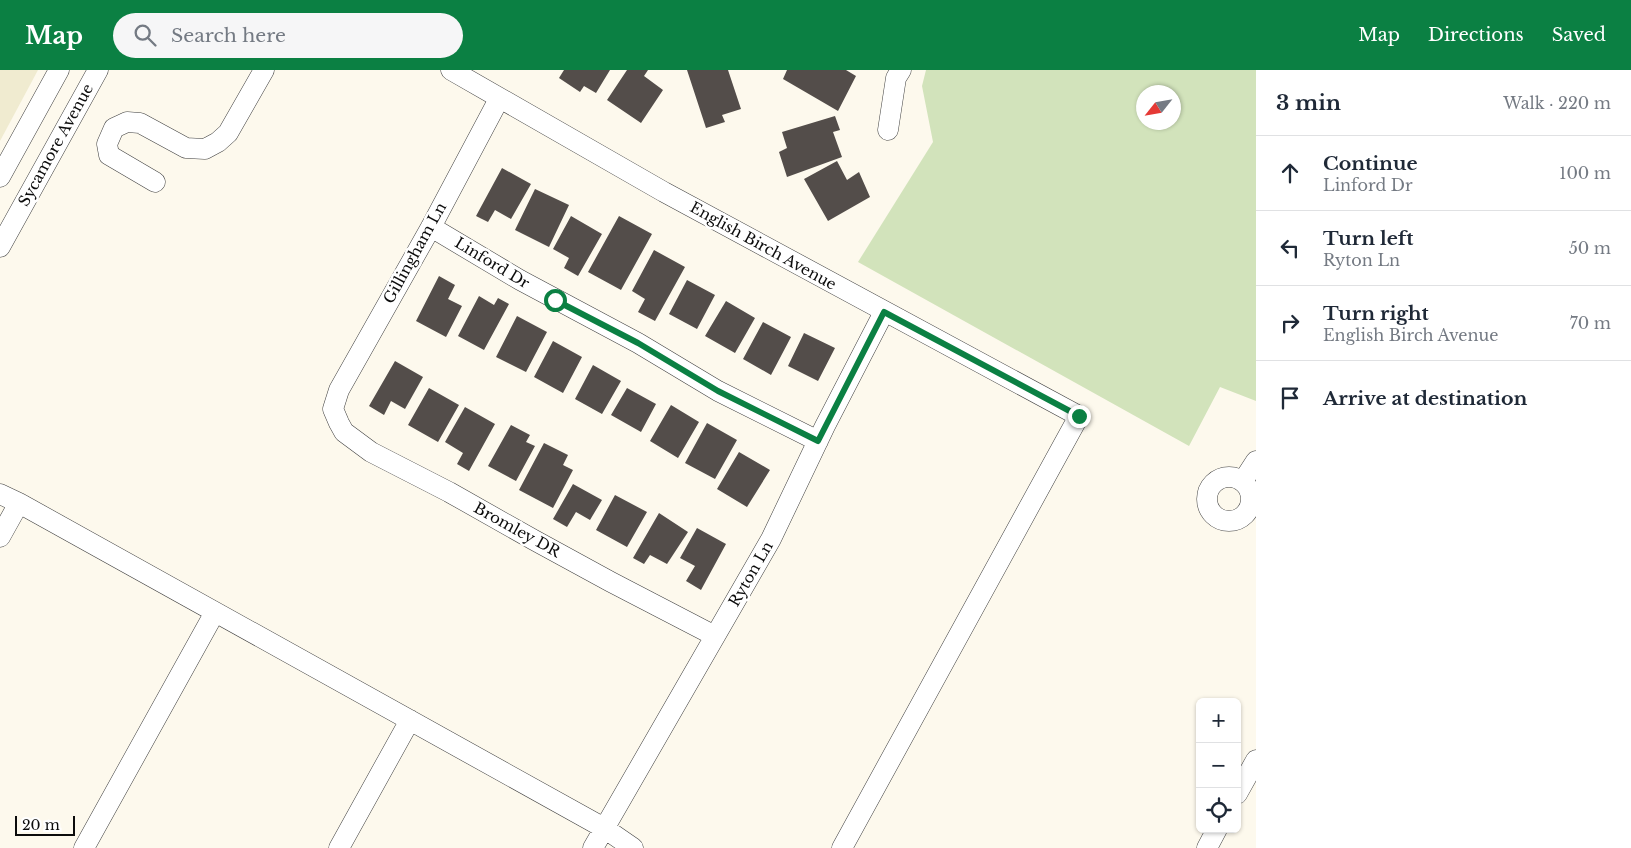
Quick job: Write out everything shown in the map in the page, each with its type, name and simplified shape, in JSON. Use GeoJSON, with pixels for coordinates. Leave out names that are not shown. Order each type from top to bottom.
{"type":"FeatureCollection","features":[{"type":"Feature","properties":{"kind":"street"},"geometry":{"type":"LineString","coordinates":[[0,177],[59,70]]}},
{"type":"Feature","properties":{"kind":"street","name":"Sycamore Avenue"},"geometry":{"type":"LineString","coordinates":[[0,247],[98,70]]}},
{"type":"Feature","properties":{"kind":"street"},"geometry":{"type":"LineString","coordinates":[[155,182],[109,155],[106,144],[114,128],[127,122],[140,123],[186,148],[204,149],[218,142],[228,133],[264,70]]}},
{"type":"Feature","properties":{"kind":"street","name":"English Birch Avenue"},"geometry":{"type":"LineString","coordinates":[[450,70],[664,192],[1079,416],[842,848]]}},
{"type":"Feature","properties":{"kind":"street"},"geometry":{"type":"LineString","coordinates":[[888,130],[896,78],[900,70]]}},
{"type":"Feature","properties":{"kind":"street","name":"Gillingham Ln"},"geometry":{"type":"LineString","coordinates":[[333,409],[338,390],[431,226],[499,99]]}},
{"type":"Feature","properties":{"kind":"street","name":"Linford Dr"},"geometry":{"type":"LineString","coordinates":[[431,226],[555,300],[638,343],[718,391],[818,441]]}},
{"type":"Feature","properties":{"kind":"street","name":"Ryton Ln"},"geometry":{"type":"LineString","coordinates":[[593,848],[771,539],[818,441],[884,312]]}},
{"type":"Feature","properties":{"kind":"street","name":"Bromley DR"},"geometry":{"type":"LineString","coordinates":[[333,409],[344,432],[371,452],[449,492],[585,568],[715,636]]}},
{"type":"Feature","properties":{"kind":"street"},"geometry":{"type":"LineString","coordinates":[[1243,480],[1256,461]]}},
{"type":"Feature","properties":{"kind":"street"},"geometry":{"type":"LineString","coordinates":[[1236,477],[1243,480],[1251,492],[1252,514],[1238,520],[1224,521],[1212,513],[1207,500],[1211,486],[1222,478],[1236,477]]}},
{"type":"Feature","properties":{"kind":"street"},"geometry":{"type":"LineString","coordinates":[[0,494],[604,828],[633,848]]}},
{"type":"Feature","properties":{"kind":"street"},"geometry":{"type":"LineString","coordinates":[[0,537],[19,503]]}},
{"type":"Feature","properties":{"kind":"street"},"geometry":{"type":"LineString","coordinates":[[84,848],[215,612]]}},
{"type":"Feature","properties":{"kind":"street"},"geometry":{"type":"LineString","coordinates":[[339,848],[410,720]]}},
{"type":"Feature","properties":{"kind":"street"},"geometry":{"type":"LineString","coordinates":[[1240,788],[1256,760]]}},
{"type":"Feature","properties":{"kind":"street"},"geometry":{"type":"LineString","coordinates":[[1207,848],[1215,833]]}},
{"type":"Feature","properties":{"kind":"shaded area"},"geometry":{"type":"Polygon","coordinates":[[[0,70],[38,70],[0,141],[0,70]]]}},
{"type":"Feature","properties":{"kind":"green space"},"geometry":{"type":"Polygon","coordinates":[[[926,70],[1256,70],[1256,401],[1220,387],[1189,446],[858,262],[933,142],[922,86],[926,70]]]}},
{"type":"Feature","properties":{"kind":"building"},"geometry":{"type":"Polygon","coordinates":[[[564,70],[610,70],[596,93],[584,86],[580,92],[559,78],[564,70]]]}},
{"type":"Feature","properties":{"kind":"building"},"geometry":{"type":"Polygon","coordinates":[[[627,70],[648,70],[644,76],[663,90],[641,123],[607,100],[627,70]]]}},
{"type":"Feature","properties":{"kind":"building"},"geometry":{"type":"Polygon","coordinates":[[[687,70],[728,70],[741,109],[722,115],[725,122],[706,128],[687,70]]]}},
{"type":"Feature","properties":{"kind":"building"},"geometry":{"type":"Polygon","coordinates":[[[787,70],[846,70],[856,76],[838,111],[783,79],[787,70]]]}},
{"type":"Feature","properties":{"kind":"building"},"geometry":{"type":"Polygon","coordinates":[[[835,116],[840,130],[833,132],[842,157],[787,177],[779,152],[787,148],[782,132],[835,116]]]}},
{"type":"Feature","properties":{"kind":"building"},"geometry":{"type":"Polygon","coordinates":[[[837,161],[847,180],[859,172],[870,197],[828,221],[804,179],[837,161]]]}},
{"type":"Feature","properties":{"kind":"building"},"geometry":{"type":"Polygon","coordinates":[[[502,168],[531,184],[511,219],[495,210],[488,222],[476,216],[502,168]]]}},
{"type":"Feature","properties":{"kind":"building"},"geometry":{"type":"Polygon","coordinates":[[[535,189],[569,205],[549,247],[515,230],[535,189]]]}},
{"type":"Feature","properties":{"kind":"building"},"geometry":{"type":"Polygon","coordinates":[[[571,216],[602,234],[578,276],[564,268],[569,258],[553,249],[571,216]]]}},
{"type":"Feature","properties":{"kind":"building"},"geometry":{"type":"Polygon","coordinates":[[[619,216],[652,234],[621,290],[588,272],[619,216]]]}},
{"type":"Feature","properties":{"kind":"building"},"geometry":{"type":"Polygon","coordinates":[[[654,250],[685,267],[655,321],[638,312],[645,299],[632,291],[654,250]]]}},
{"type":"Feature","properties":{"kind":"building"},"geometry":{"type":"Polygon","coordinates":[[[439,276],[455,285],[448,299],[462,306],[446,337],[416,321],[439,276]]]}},
{"type":"Feature","properties":{"kind":"building"},"geometry":{"type":"Polygon","coordinates":[[[687,280],[715,295],[697,329],[669,314],[687,280]]]}},
{"type":"Feature","properties":{"kind":"building"},"geometry":{"type":"Polygon","coordinates":[[[479,296],[494,305],[498,298],[509,304],[484,350],[458,336],[479,296]]]}},
{"type":"Feature","properties":{"kind":"building"},"geometry":{"type":"Polygon","coordinates":[[[726,301],[755,318],[735,353],[705,336],[726,301]]]}},
{"type":"Feature","properties":{"kind":"building"},"geometry":{"type":"Polygon","coordinates":[[[517,316],[547,332],[526,372],[496,357],[517,316]]]}},
{"type":"Feature","properties":{"kind":"building"},"geometry":{"type":"Polygon","coordinates":[[[763,322],[791,337],[771,375],[743,359],[763,322]]]}},
{"type":"Feature","properties":{"kind":"building"},"geometry":{"type":"Polygon","coordinates":[[[804,333],[835,348],[818,381],[788,366],[804,333]]]}},
{"type":"Feature","properties":{"kind":"building"},"geometry":{"type":"Polygon","coordinates":[[[553,341],[582,357],[563,393],[534,377],[553,341]]]}},
{"type":"Feature","properties":{"kind":"building"},"geometry":{"type":"Polygon","coordinates":[[[395,361],[423,377],[405,409],[391,401],[384,415],[369,406],[395,361]]]}},
{"type":"Feature","properties":{"kind":"building"},"geometry":{"type":"Polygon","coordinates":[[[593,365],[621,381],[602,414],[575,399],[593,365]]]}},
{"type":"Feature","properties":{"kind":"building"},"geometry":{"type":"Polygon","coordinates":[[[429,388],[459,405],[438,442],[408,425],[429,388]]]}},
{"type":"Feature","properties":{"kind":"building"},"geometry":{"type":"Polygon","coordinates":[[[627,388],[656,404],[641,432],[611,415],[627,388]]]}},
{"type":"Feature","properties":{"kind":"building"},"geometry":{"type":"Polygon","coordinates":[[[671,405],[699,422],[678,458],[650,441],[671,405]]]}},
{"type":"Feature","properties":{"kind":"building"},"geometry":{"type":"Polygon","coordinates":[[[465,407],[495,424],[469,471],[457,464],[463,453],[445,442],[465,407]]]}},
{"type":"Feature","properties":{"kind":"building"},"geometry":{"type":"Polygon","coordinates":[[[707,423],[737,440],[715,479],[685,463],[707,423]]]}},
{"type":"Feature","properties":{"kind":"building"},"geometry":{"type":"Polygon","coordinates":[[[511,425],[530,435],[526,442],[535,446],[516,481],[488,466],[511,425]]]}},
{"type":"Feature","properties":{"kind":"building"},"geometry":{"type":"Polygon","coordinates":[[[544,443],[568,455],[563,465],[573,470],[553,508],[519,490],[544,443]]]}},
{"type":"Feature","properties":{"kind":"building"},"geometry":{"type":"Polygon","coordinates":[[[739,452],[770,470],[747,507],[717,489],[739,452]]]}},
{"type":"Feature","properties":{"kind":"building"},"geometry":{"type":"Polygon","coordinates":[[[573,484],[602,500],[590,520],[576,512],[567,527],[553,519],[573,484]]]}},
{"type":"Feature","properties":{"kind":"building"},"geometry":{"type":"Polygon","coordinates":[[[615,495],[647,512],[627,547],[596,530],[615,495]]]}},
{"type":"Feature","properties":{"kind":"building"},"geometry":{"type":"Polygon","coordinates":[[[659,513],[688,532],[667,564],[650,555],[644,564],[633,558],[659,513]]]}},
{"type":"Feature","properties":{"kind":"building"},"geometry":{"type":"Polygon","coordinates":[[[697,528],[726,544],[701,590],[686,581],[695,566],[680,558],[697,528]]]}},
{"type":"Feature","properties":{"kind":"route"},"geometry":{"type":"LineString","coordinates":[[555,300],[638,343],[718,391],[764,412],[818,441],[884,312],[1079,416]]}}]}
